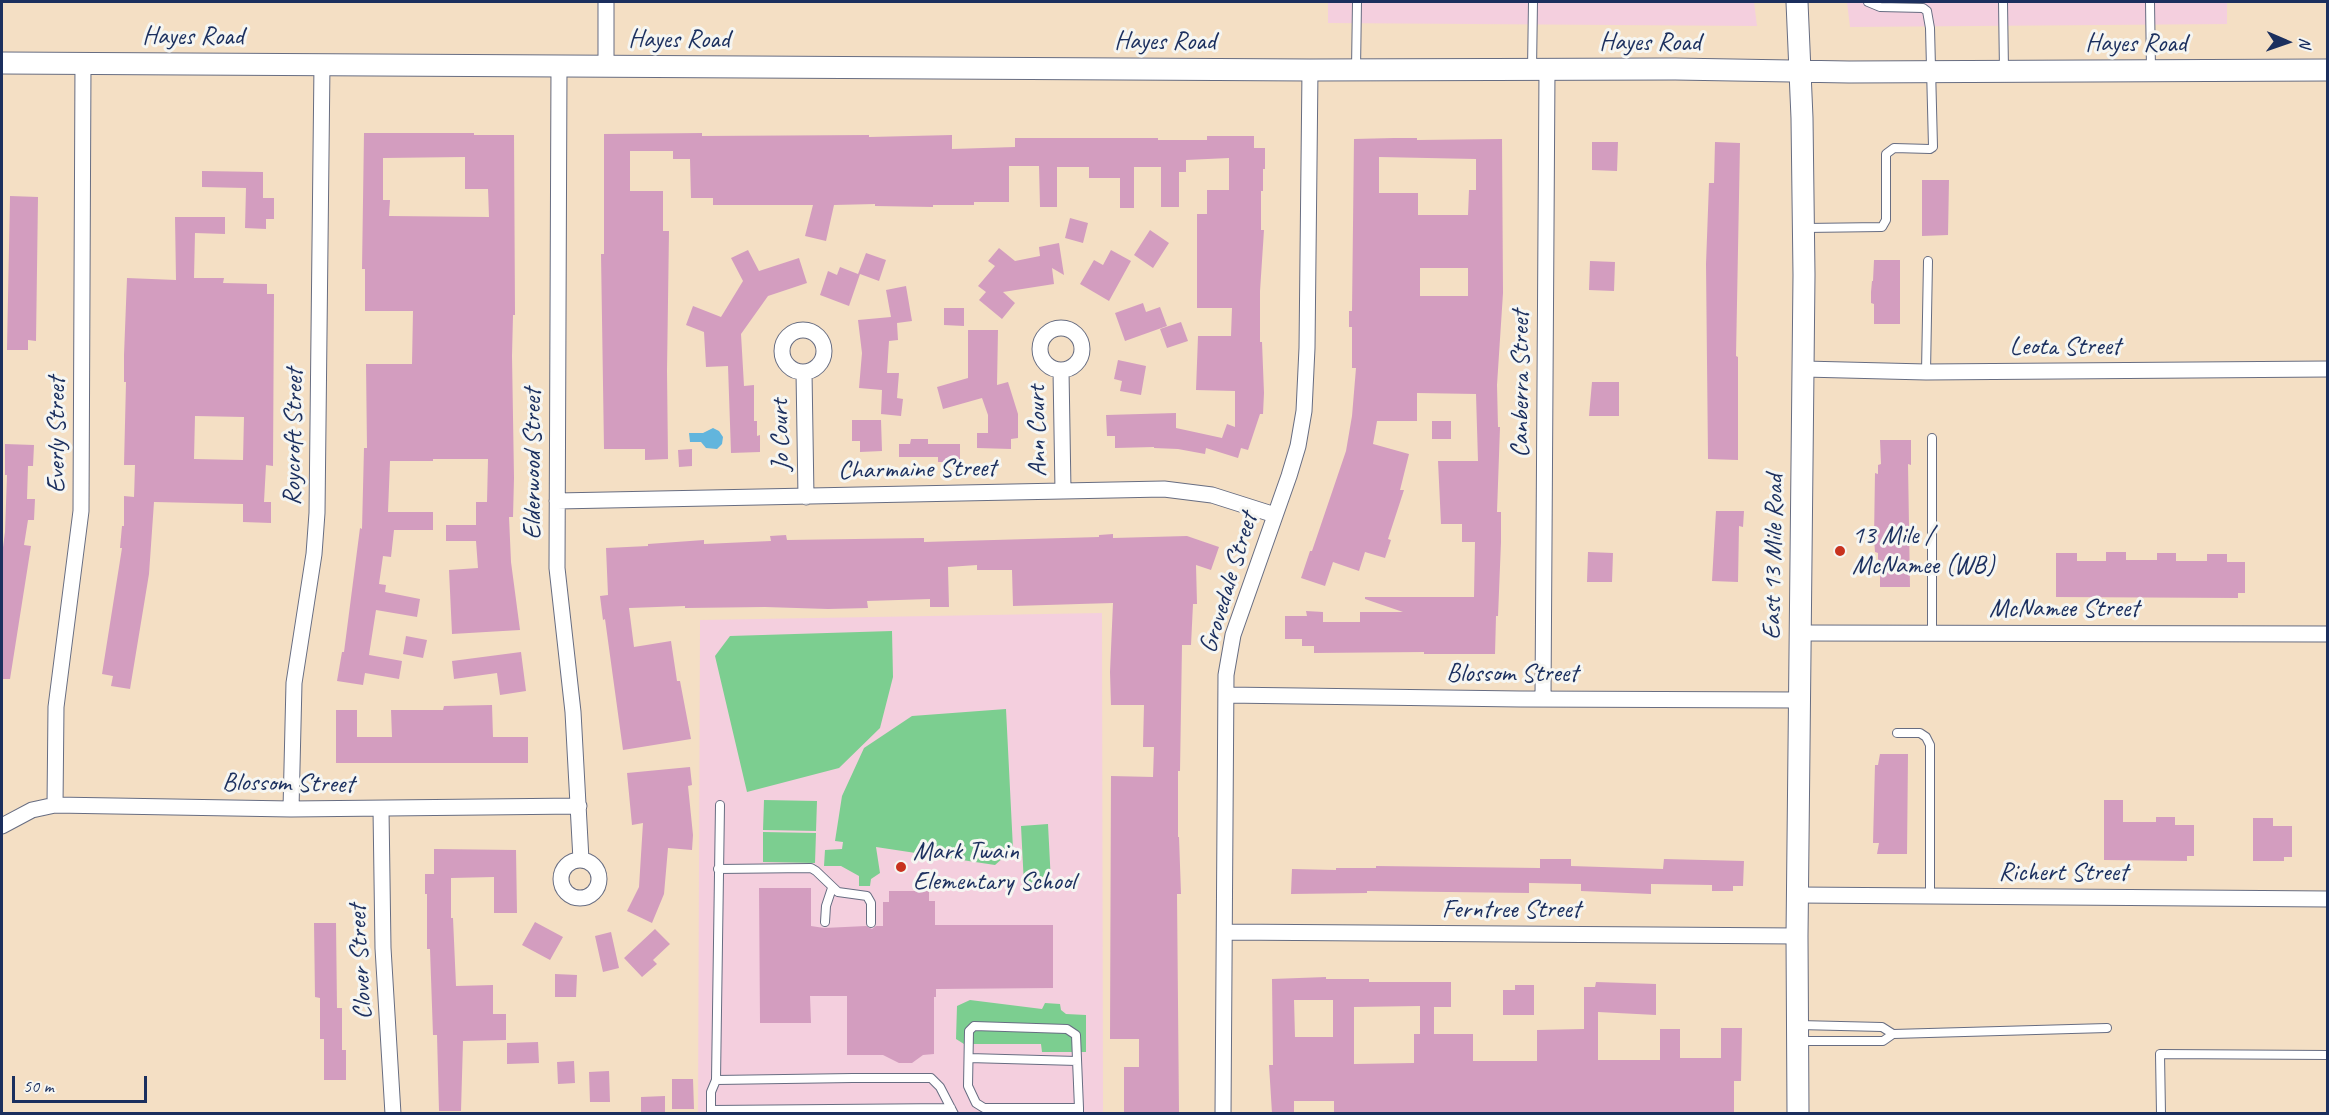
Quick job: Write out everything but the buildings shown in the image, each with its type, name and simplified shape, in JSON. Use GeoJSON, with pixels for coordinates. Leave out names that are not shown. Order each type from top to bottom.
{"type":"FeatureCollection","features":[{"type":"Feature","properties":{"kind":"street"},"geometry":{"type":"LineString","coordinates":[[606,2],[606,67]]}},
{"type":"Feature","properties":{"kind":"street","name":"East 13 Mile Road"},"geometry":{"type":"LineString","coordinates":[[1797,2],[1804,369],[1797,936],[1798,1113]]}},
{"type":"Feature","properties":{"kind":"street","name":"Hayes Road"},"geometry":{"type":"LineString","coordinates":[[2,63],[1931,72],[2328,70]]}},
{"type":"Feature","properties":{"kind":"street","name":"Everly Street"},"geometry":{"type":"LineString","coordinates":[[55,805],[56,707],[81,511],[83,63]]}},
{"type":"Feature","properties":{"kind":"street","name":"Roycroft Street"},"geometry":{"type":"LineString","coordinates":[[291,809],[294,683],[314,554],[318,504],[322,64]]}},
{"type":"Feature","properties":{"kind":"street","name":"Elderwood Street"},"geometry":{"type":"LineString","coordinates":[[559,66],[557,568],[573,712],[581,860]]}},
{"type":"Feature","properties":{"kind":"street","name":"Grovedale Street"},"geometry":{"type":"LineString","coordinates":[[1223,1113],[1226,675],[1233,635],[1296,453],[1306,390],[1310,70]]}},
{"type":"Feature","properties":{"kind":"street","name":"Canberra Street"},"geometry":{"type":"LineString","coordinates":[[1539,70],[1543,698]]}},
{"type":"Feature","properties":{"kind":"street","name":"Leota Street"},"geometry":{"type":"LineString","coordinates":[[1804,369],[1926,372],[2328,369]]}},
{"type":"Feature","properties":{"kind":"street","name":"Ann Court"},"geometry":{"type":"LineString","coordinates":[[1061,370],[1063,491]]}},
{"type":"Feature","properties":{"kind":"street","name":"Jo Court"},"geometry":{"type":"LineString","coordinates":[[804,372],[806,497]]}},
{"type":"Feature","properties":{"kind":"street","name":"Charmaine Street"},"geometry":{"type":"LineString","coordinates":[[557,501],[1182,490],[1236,502],[1275,515]]}},
{"type":"Feature","properties":{"kind":"street","name":"McNamee Street"},"geometry":{"type":"LineString","coordinates":[[1801,633],[2328,634]]}},
{"type":"Feature","properties":{"kind":"street","name":"Blossom Street"},"geometry":{"type":"LineString","coordinates":[[1226,695],[1799,700]]}},
{"type":"Feature","properties":{"kind":"street","name":"Blossom Street"},"geometry":{"type":"LineString","coordinates":[[2,826],[32,810],[55,805],[291,809],[579,806]]}},
{"type":"Feature","properties":{"kind":"street","name":"Clover Street"},"geometry":{"type":"LineString","coordinates":[[381,809],[383,948],[393,1113]]}},
{"type":"Feature","properties":{"kind":"street","name":"Richert Street"},"geometry":{"type":"LineString","coordinates":[[1798,895],[2328,899]]}},
{"type":"Feature","properties":{"kind":"street","name":"Ferntree Street"},"geometry":{"type":"LineString","coordinates":[[1225,932],[1797,936]]}},
{"type":"Feature","properties":{"kind":"lane"},"geometry":{"type":"LineString","coordinates":[[1356,70],[1357,2]]}},
{"type":"Feature","properties":{"kind":"lane"},"geometry":{"type":"LineString","coordinates":[[1533,2],[1539,70]]}},
{"type":"Feature","properties":{"kind":"lane"},"geometry":{"type":"LineString","coordinates":[[1803,228],[1880,228],[1884,226],[1886,154],[1890,149],[1930,149],[1933,147],[1930,28],[1927,11],[1923,8],[1881,7],[1868,2]]}},
{"type":"Feature","properties":{"kind":"lane"},"geometry":{"type":"LineString","coordinates":[[2003,2],[2004,72]]}},
{"type":"Feature","properties":{"kind":"lane"},"geometry":{"type":"LineString","coordinates":[[2150,2],[2151,71]]}},
{"type":"Feature","properties":{"kind":"lane"},"geometry":{"type":"LineString","coordinates":[[1926,372],[1928,261]]}},
{"type":"Feature","properties":{"kind":"lane"},"geometry":{"type":"LineString","coordinates":[[1932,438],[1932,632]]}},
{"type":"Feature","properties":{"kind":"lane"},"geometry":{"type":"LineString","coordinates":[[1897,733],[1920,734],[1926,737],[1930,745],[1930,896]]}},
{"type":"Feature","properties":{"kind":"lane"},"geometry":{"type":"LineString","coordinates":[[716,1080],[931,1078],[940,1088],[953,1111],[711,1112],[711,1092],[716,1080],[720,805]]}},
{"type":"Feature","properties":{"kind":"lane"},"geometry":{"type":"LineString","coordinates":[[718,869],[811,868],[832,888],[847,894],[867,896],[871,903],[871,923]]}},
{"type":"Feature","properties":{"kind":"lane"},"geometry":{"type":"LineString","coordinates":[[825,922],[826,906],[832,888]]}},
{"type":"Feature","properties":{"kind":"lane"},"geometry":{"type":"LineString","coordinates":[[974,1026],[1067,1029],[1076,1035],[1077,1061],[1079,1111],[984,1108],[976,1103],[968,1086],[969,1031],[974,1026]]}},
{"type":"Feature","properties":{"kind":"lane"},"geometry":{"type":"LineString","coordinates":[[1798,1033],[1882,1027],[1893,1034]]}},
{"type":"Feature","properties":{"kind":"lane"},"geometry":{"type":"LineString","coordinates":[[1798,1033],[1883,1041],[1893,1034],[2107,1028]]}},
{"type":"Feature","properties":{"kind":"lane"},"geometry":{"type":"LineString","coordinates":[[2161,1113],[2160,1054],[2328,1054]]}},
{"type":"Feature","properties":{"kind":"lane"},"geometry":{"type":"LineString","coordinates":[[969,1058],[1077,1061]]}},
{"type":"Feature","properties":{"kind":"shaded area"},"geometry":{"type":"Polygon","coordinates":[[[1328,2],[1754,2],[1757,26],[1328,23],[1328,2]]]}},
{"type":"Feature","properties":{"kind":"shaded area"},"geometry":{"type":"Polygon","coordinates":[[[1847,2],[2227,2],[2227,24],[1850,27],[1847,2]]]}},
{"type":"Feature","properties":{"kind":"shaded area","name":"Mark Twain Elementary School"},"geometry":{"type":"Polygon","coordinates":[[[1102,613],[1103,1113],[698,1114],[700,620],[1102,613]]]}},
{"type":"Feature","properties":{"kind":"green space"},"geometry":{"type":"Polygon","coordinates":[[[892,631],[893,677],[880,728],[839,768],[747,792],[715,656],[730,636],[892,631]]]}},
{"type":"Feature","properties":{"kind":"green space"},"geometry":{"type":"Polygon","coordinates":[[[1006,709],[1013,849],[995,865],[876,847],[880,873],[871,879],[870,886],[859,886],[859,876],[841,866],[824,866],[825,850],[842,849],[843,842],[835,841],[842,796],[864,748],[912,716],[1006,709]]]}},
{"type":"Feature","properties":{"kind":"green space"},"geometry":{"type":"Polygon","coordinates":[[[764,800],[817,801],[816,831],[763,830],[764,800]]]}},
{"type":"Feature","properties":{"kind":"green space"},"geometry":{"type":"Polygon","coordinates":[[[1048,824],[1051,883],[1024,885],[1021,826],[1048,824]]]}},
{"type":"Feature","properties":{"kind":"green space"},"geometry":{"type":"Polygon","coordinates":[[[763,832],[816,833],[815,863],[763,862],[763,832]]]}},
{"type":"Feature","properties":{"kind":"green space"},"geometry":{"type":"Polygon","coordinates":[[[970,1000],[1042,1009],[1045,1003],[1060,1004],[1061,1010],[1066,1014],[1086,1015],[1086,1052],[1042,1052],[1041,1044],[964,1044],[956,1039],[957,1006],[970,1000]]]}},
{"type":"Feature","properties":{"kind":"water"},"geometry":{"type":"Polygon","coordinates":[[[713,428],[723,437],[722,444],[717,449],[706,448],[701,442],[690,442],[689,433],[703,433],[713,428]]]}},
{"type":"Feature","properties":{"kind":"place","name":"13 Mile / McNamee (WB)"},"geometry":{"type":"Point","coordinates":[1840,551]}},
{"type":"Feature","properties":{"kind":"place","name":"Mark Twain Elementary School"},"geometry":{"type":"Point","coordinates":[901,867]}}]}
